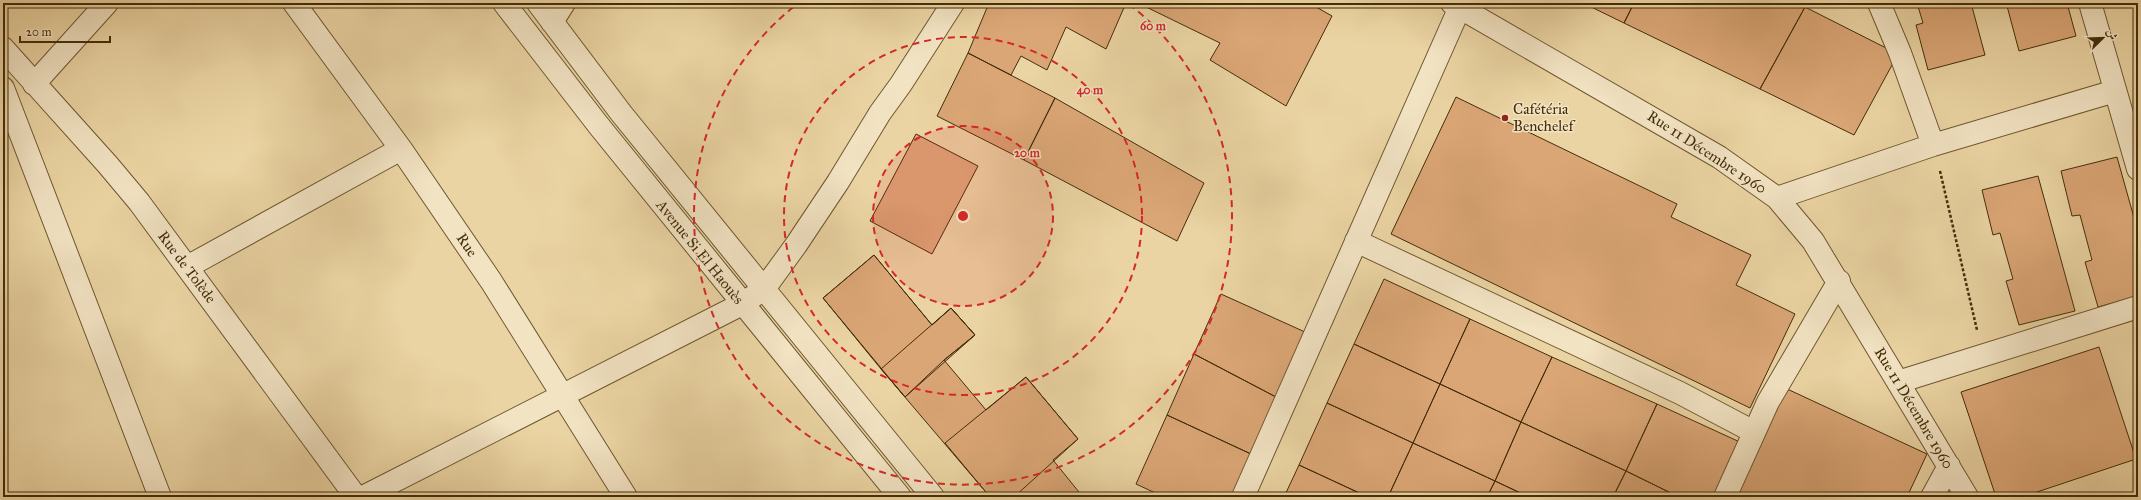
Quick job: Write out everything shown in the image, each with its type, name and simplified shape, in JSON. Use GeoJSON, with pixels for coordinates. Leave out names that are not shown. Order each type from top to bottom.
{"type":"FeatureCollection","features":[{"type":"Feature","properties":{"kind":"street"},"geometry":{"type":"LineString","coordinates":[[34,84],[107,3]]}},
{"type":"Feature","properties":{"kind":"street","name":"Rue"},"geometry":{"type":"LineString","coordinates":[[294,3],[401,149],[491,281],[562,397],[626,497]]}},
{"type":"Feature","properties":{"kind":"street","name":"Avenue Si El Haouès"},"geometry":{"type":"LineString","coordinates":[[504,3],[604,132],[900,497]]}},
{"type":"Feature","properties":{"kind":"street","name":"Avenue Si El Haouès"},"geometry":{"type":"LineString","coordinates":[[538,3],[621,113],[933,497]]}},
{"type":"Feature","properties":{"kind":"street"},"geometry":{"type":"LineString","coordinates":[[552,22],[564,3]]}},
{"type":"Feature","properties":{"kind":"street"},"geometry":{"type":"LineString","coordinates":[[363,497],[742,304],[764,289],[805,233],[880,113],[901,84],[953,3]]}},
{"type":"Feature","properties":{"kind":"street"},"geometry":{"type":"LineString","coordinates":[[1879,3],[1900,53],[1933,145]]}},
{"type":"Feature","properties":{"kind":"street"},"geometry":{"type":"LineString","coordinates":[[2090,3],[2125,101],[2138,169]]}},
{"type":"Feature","properties":{"kind":"street"},"geometry":{"type":"LineString","coordinates":[[1243,497],[1356,241],[1456,5]]}},
{"type":"Feature","properties":{"kind":"street","name":"Rue 11 Décembre 1960"},"geometry":{"type":"LineString","coordinates":[[1456,5],[1719,156],[1777,198],[1813,241],[1967,497]]}},
{"type":"Feature","properties":{"kind":"street","name":"Rue de Tolède"},"geometry":{"type":"LineString","coordinates":[[3,48],[108,165],[187,267],[356,497]]}},
{"type":"Feature","properties":{"kind":"street"},"geometry":{"type":"LineString","coordinates":[[3,88],[160,497]]}},
{"type":"Feature","properties":{"kind":"street"},"geometry":{"type":"LineString","coordinates":[[1777,198],[1933,145],[2125,101]]}},
{"type":"Feature","properties":{"kind":"street"},"geometry":{"type":"LineString","coordinates":[[187,267],[401,149]]}},
{"type":"Feature","properties":{"kind":"street"},"geometry":{"type":"LineString","coordinates":[[1356,241],[1680,393],[1754,432]]}},
{"type":"Feature","properties":{"kind":"street"},"geometry":{"type":"LineString","coordinates":[[1725,497],[1768,402],[1838,281]]}},
{"type":"Feature","properties":{"kind":"street"},"geometry":{"type":"LineString","coordinates":[[1898,382],[2138,307]]}},
{"type":"Feature","properties":{"kind":"street"},"geometry":{"type":"LineString","coordinates":[[1932,497],[1949,466]]}},
{"type":"Feature","properties":{"kind":"path"},"geometry":{"type":"LineString","coordinates":[[1933,145],[1983,355]]}},
{"type":"Feature","properties":{"kind":"building"},"geometry":{"type":"Polygon","coordinates":[[[989,3],[1126,3],[1106,49],[1066,27],[1047,70],[1021,56],[1011,75],[968,53],[989,3]]]}},
{"type":"Feature","properties":{"kind":"building"},"geometry":{"type":"Polygon","coordinates":[[[1138,3],[1309,3],[1332,16],[1286,106],[1210,60],[1220,43],[1138,3]]]}},
{"type":"Feature","properties":{"kind":"building"},"geometry":{"type":"Polygon","coordinates":[[[1583,3],[1634,3],[1624,23],[1583,3]]]}},
{"type":"Feature","properties":{"kind":"building"},"geometry":{"type":"Polygon","coordinates":[[[1634,3],[1798,3],[1805,7],[1760,89],[1624,23],[1634,3]]]}},
{"type":"Feature","properties":{"kind":"building"},"geometry":{"type":"Polygon","coordinates":[[[1917,3],[1971,3],[1985,55],[1928,70],[1916,25],[1923,23],[1917,3]]]}},
{"type":"Feature","properties":{"kind":"building"},"geometry":{"type":"Polygon","coordinates":[[[2013,3],[2067,3],[2076,36],[2019,51],[2007,6],[2013,3]]]}},
{"type":"Feature","properties":{"kind":"building"},"geometry":{"type":"Polygon","coordinates":[[[2134,3],[2138,3],[2138,20],[2134,3]]]}},
{"type":"Feature","properties":{"kind":"building"},"geometry":{"type":"Polygon","coordinates":[[[1805,7],[1898,54],[1854,135],[1760,89],[1805,7]]]}},
{"type":"Feature","properties":{"kind":"building"},"geometry":{"type":"Polygon","coordinates":[[[968,53],[1055,98],[1024,160],[937,116],[968,53]]]}},
{"type":"Feature","properties":{"kind":"building"},"geometry":{"type":"Polygon","coordinates":[[[1456,97],[1677,204],[1671,217],[1751,255],[1736,285],[1795,314],[1750,408],[1391,234],[1456,97]]]}},
{"type":"Feature","properties":{"kind":"building"},"geometry":{"type":"Polygon","coordinates":[[[1055,98],[1204,183],[1177,241],[1024,160],[1055,98]]]}},
{"type":"Feature","properties":{"kind":"building"},"geometry":{"type":"Polygon","coordinates":[[[916,134],[978,166],[932,254],[870,221],[916,134]]]}},
{"type":"Feature","properties":{"kind":"building"},"geometry":{"type":"Polygon","coordinates":[[[2117,157],[2138,232],[2138,296],[2098,307],[2085,262],[2092,260],[2080,215],[2072,216],[2061,171],[2117,157]]]}},
{"type":"Feature","properties":{"kind":"building"},"geometry":{"type":"Polygon","coordinates":[[[2038,176],[2075,311],[2019,325],[2006,281],[2013,279],[2000,233],[1993,235],[1982,190],[2038,176]]]}},
{"type":"Feature","properties":{"kind":"building"},"geometry":{"type":"Polygon","coordinates":[[[874,255],[932,325],[951,308],[975,335],[944,360],[986,410],[1026,377],[1078,439],[1053,460],[1083,497],[990,497],[881,369],[823,298],[874,255]]]}},
{"type":"Feature","properties":{"kind":"building"},"geometry":{"type":"Polygon","coordinates":[[[874,255],[932,325],[951,308],[975,335],[944,360],[905,397],[823,298],[874,255]]]}},
{"type":"Feature","properties":{"kind":"building"},"geometry":{"type":"Polygon","coordinates":[[[1384,279],[1470,319],[1440,384],[1354,344],[1384,279]]]}},
{"type":"Feature","properties":{"kind":"building"},"geometry":{"type":"Polygon","coordinates":[[[1221,294],[1305,332],[1276,397],[1194,354],[1221,294]]]}},
{"type":"Feature","properties":{"kind":"building"},"geometry":{"type":"Polygon","coordinates":[[[951,308],[975,335],[905,397],[881,369],[951,308]]]}},
{"type":"Feature","properties":{"kind":"building"},"geometry":{"type":"Polygon","coordinates":[[[1470,319],[1552,357],[1521,422],[1440,384],[1470,319]]]}},
{"type":"Feature","properties":{"kind":"building"},"geometry":{"type":"Polygon","coordinates":[[[1354,344],[1440,384],[1413,443],[1327,403],[1354,344]]]}},
{"type":"Feature","properties":{"kind":"building"},"geometry":{"type":"Polygon","coordinates":[[[2099,347],[2136,459],[2022,497],[1996,497],[1961,392],[2099,347]]]}},
{"type":"Feature","properties":{"kind":"building"},"geometry":{"type":"Polygon","coordinates":[[[1194,354],[1276,397],[1251,454],[1167,415],[1194,354]]]}},
{"type":"Feature","properties":{"kind":"building"},"geometry":{"type":"Polygon","coordinates":[[[1552,357],[1657,404],[1626,471],[1521,422],[1552,357]]]}},
{"type":"Feature","properties":{"kind":"building"},"geometry":{"type":"Polygon","coordinates":[[[1026,377],[1078,439],[1014,497],[990,497],[945,443],[1026,377]]]}},
{"type":"Feature","properties":{"kind":"building"},"geometry":{"type":"Polygon","coordinates":[[[1440,384],[1521,422],[1495,481],[1413,443],[1440,384]]]}},
{"type":"Feature","properties":{"kind":"building"},"geometry":{"type":"Polygon","coordinates":[[[1785,388],[1927,454],[1907,497],[1734,497],[1785,388]]]}},
{"type":"Feature","properties":{"kind":"building"},"geometry":{"type":"Polygon","coordinates":[[[1327,403],[1413,443],[1388,497],[1368,497],[1299,465],[1327,403]]]}},
{"type":"Feature","properties":{"kind":"building"},"geometry":{"type":"Polygon","coordinates":[[[1657,404],[1742,443],[1717,497],[1679,497],[1626,471],[1657,404]]]}},
{"type":"Feature","properties":{"kind":"building"},"geometry":{"type":"Polygon","coordinates":[[[1167,415],[1251,454],[1231,497],[1164,497],[1136,484],[1167,415]]]}},
{"type":"Feature","properties":{"kind":"building"},"geometry":{"type":"Polygon","coordinates":[[[1521,422],[1626,471],[1613,497],[1529,497],[1495,481],[1521,422]]]}},
{"type":"Feature","properties":{"kind":"building"},"geometry":{"type":"Polygon","coordinates":[[[1413,443],[1495,481],[1487,497],[1388,497],[1413,443]]]}},
{"type":"Feature","properties":{"kind":"building"},"geometry":{"type":"Polygon","coordinates":[[[1299,465],[1368,497],[1284,497],[1299,465]]]}},
{"type":"Feature","properties":{"kind":"building"},"geometry":{"type":"Polygon","coordinates":[[[1626,471],[1679,497],[1613,497],[1626,471]]]}},
{"type":"Feature","properties":{"kind":"building"},"geometry":{"type":"Polygon","coordinates":[[[1495,481],[1529,497],[1487,497],[1495,481]]]}},
{"type":"Feature","properties":{"kind":"place","name":"Cafétéria Benchelef"},"geometry":{"type":"Point","coordinates":[1505,118]}}]}
